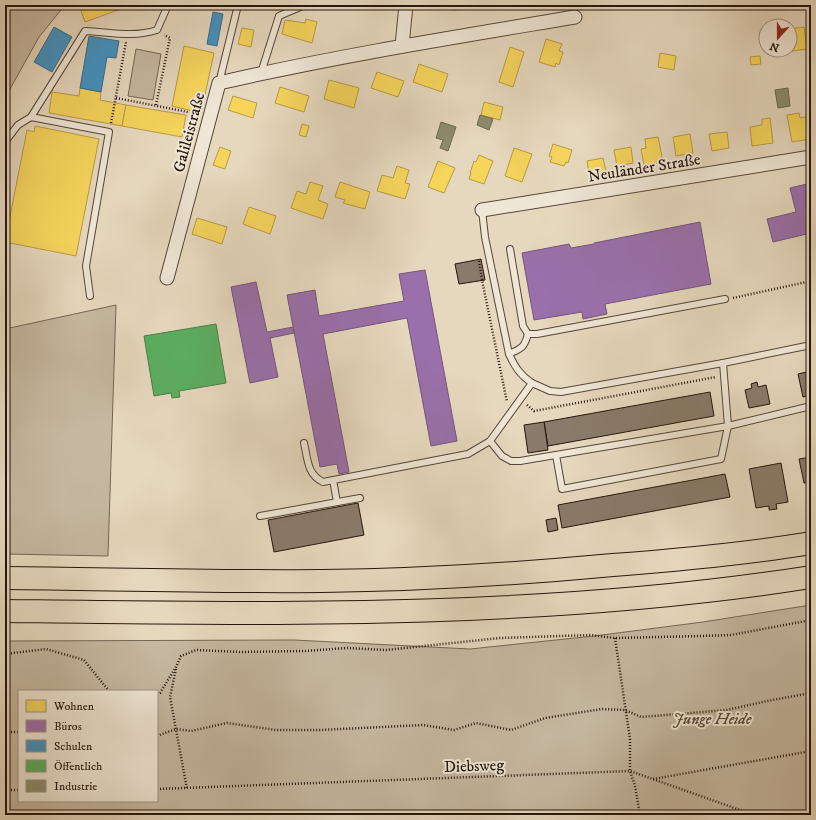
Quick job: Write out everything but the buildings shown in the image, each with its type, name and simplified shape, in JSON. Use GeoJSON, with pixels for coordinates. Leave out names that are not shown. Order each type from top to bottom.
{"type":"FeatureCollection","features":[{"type":"Feature","properties":{"kind":"highway"},"geometry":{"type":"LineString","coordinates":[[5,578],[244,581],[404,578],[490,574],[640,563],[811,543]]}},
{"type":"Feature","properties":{"kind":"highway"},"geometry":{"type":"LineString","coordinates":[[5,611],[232,614],[511,608],[650,597],[811,577]]}},
{"type":"Feature","properties":{"kind":"street"},"geometry":{"type":"LineString","coordinates":[[402,46],[406,5]]}},
{"type":"Feature","properties":{"kind":"street","name":"Galileistraße"},"geometry":{"type":"LineString","coordinates":[[167,278],[219,83],[261,73],[402,46],[575,17]]}},
{"type":"Feature","properties":{"kind":"street","name":"Neuländer Straße"},"geometry":{"type":"LineString","coordinates":[[482,210],[811,157]]}},
{"type":"Feature","properties":{"kind":"lane"},"geometry":{"type":"LineString","coordinates":[[32,118],[85,31],[128,35],[146,34],[157,30],[168,5]]}},
{"type":"Feature","properties":{"kind":"lane"},"geometry":{"type":"LineString","coordinates":[[219,83],[238,5]]}},
{"type":"Feature","properties":{"kind":"lane"},"geometry":{"type":"LineString","coordinates":[[261,73],[279,16],[305,5]]}},
{"type":"Feature","properties":{"kind":"lane"},"geometry":{"type":"LineString","coordinates":[[5,142],[18,124],[32,118],[109,132],[86,266],[90,296]]}},
{"type":"Feature","properties":{"kind":"lane"},"geometry":{"type":"LineString","coordinates":[[482,210],[485,237],[509,354],[523,378],[545,389],[561,392],[722,364],[811,345]]}},
{"type":"Feature","properties":{"kind":"lane"},"geometry":{"type":"LineString","coordinates":[[509,354],[522,348],[526,343],[528,334],[523,326],[510,249]]}},
{"type":"Feature","properties":{"kind":"lane"},"geometry":{"type":"LineString","coordinates":[[528,334],[537,334],[725,299]]}},
{"type":"Feature","properties":{"kind":"lane"},"geometry":{"type":"LineString","coordinates":[[556,455],[562,489],[721,459],[728,426],[722,364]]}},
{"type":"Feature","properties":{"kind":"lane"},"geometry":{"type":"LineString","coordinates":[[304,443],[310,472],[323,482],[468,454],[490,441],[532,383]]}},
{"type":"Feature","properties":{"kind":"lane"},"geometry":{"type":"LineString","coordinates":[[490,441],[502,456],[511,461],[520,462],[728,426],[811,406]]}},
{"type":"Feature","properties":{"kind":"lane"},"geometry":{"type":"LineString","coordinates":[[333,480],[337,502]]}},
{"type":"Feature","properties":{"kind":"lane"},"geometry":{"type":"LineString","coordinates":[[260,516],[360,498]]}},
{"type":"Feature","properties":{"kind":"path"},"geometry":{"type":"LineString","coordinates":[[156,106],[170,38],[157,30]]}},
{"type":"Feature","properties":{"kind":"path"},"geometry":{"type":"LineString","coordinates":[[109,132],[128,35]]}},
{"type":"Feature","properties":{"kind":"path"},"geometry":{"type":"LineString","coordinates":[[116,98],[188,112]]}},
{"type":"Feature","properties":{"kind":"path"},"geometry":{"type":"LineString","coordinates":[[485,237],[478,250],[480,266],[510,414]]}},
{"type":"Feature","properties":{"kind":"path"},"geometry":{"type":"LineString","coordinates":[[725,299],[811,281]]}},
{"type":"Feature","properties":{"kind":"path"},"geometry":{"type":"LineString","coordinates":[[520,400],[534,411],[724,376]]}},
{"type":"Feature","properties":{"kind":"path"},"geometry":{"type":"LineString","coordinates":[[158,694],[160,693],[176,667],[181,656],[196,650],[242,652],[305,651],[348,648],[386,650],[500,638],[591,635],[615,638],[730,634],[811,620]]}},
{"type":"Feature","properties":{"kind":"path"},"geometry":{"type":"LineString","coordinates":[[615,638],[630,739],[630,770],[636,786],[640,815]]}},
{"type":"Feature","properties":{"kind":"path"},"geometry":{"type":"LineString","coordinates":[[5,654],[46,649],[84,660],[108,690]]}},
{"type":"Feature","properties":{"kind":"path"},"geometry":{"type":"LineString","coordinates":[[176,667],[170,697],[187,789]]}},
{"type":"Feature","properties":{"kind":"path"},"geometry":{"type":"LineString","coordinates":[[158,736],[176,729],[191,731],[227,723],[276,730],[320,730],[423,725],[454,730],[476,723],[511,730],[545,718],[602,709],[625,710],[641,717],[727,710],[767,701],[811,694]]}},
{"type":"Feature","properties":{"kind":"path"},"geometry":{"type":"LineString","coordinates":[[5,732],[18,732]]}},
{"type":"Feature","properties":{"kind":"path"},"geometry":{"type":"LineString","coordinates":[[653,779],[811,751]]}},
{"type":"Feature","properties":{"kind":"path","name":"Diebsweg"},"geometry":{"type":"LineString","coordinates":[[158,789],[630,770],[754,815]]}},
{"type":"Feature","properties":{"kind":"path"},"geometry":{"type":"LineString","coordinates":[[5,790],[18,790]]}},
{"type":"Feature","properties":{"kind":"green space"},"geometry":{"type":"Polygon","coordinates":[[[5,5],[65,5],[39,37],[5,98],[5,5]]]}},
{"type":"Feature","properties":{"kind":"green space"},"geometry":{"type":"Polygon","coordinates":[[[136,49],[161,54],[153,100],[128,96],[136,49]]]}},
{"type":"Feature","properties":{"kind":"green space"},"geometry":{"type":"Polygon","coordinates":[[[116,305],[108,556],[5,554],[5,329],[116,305]]]}},
{"type":"Feature","properties":{"kind":"green space","name":"Junge Heide"},"geometry":{"type":"Polygon","coordinates":[[[811,605],[811,815],[5,815],[5,641],[294,640],[470,649],[594,636],[703,622],[811,605]]]}}]}
